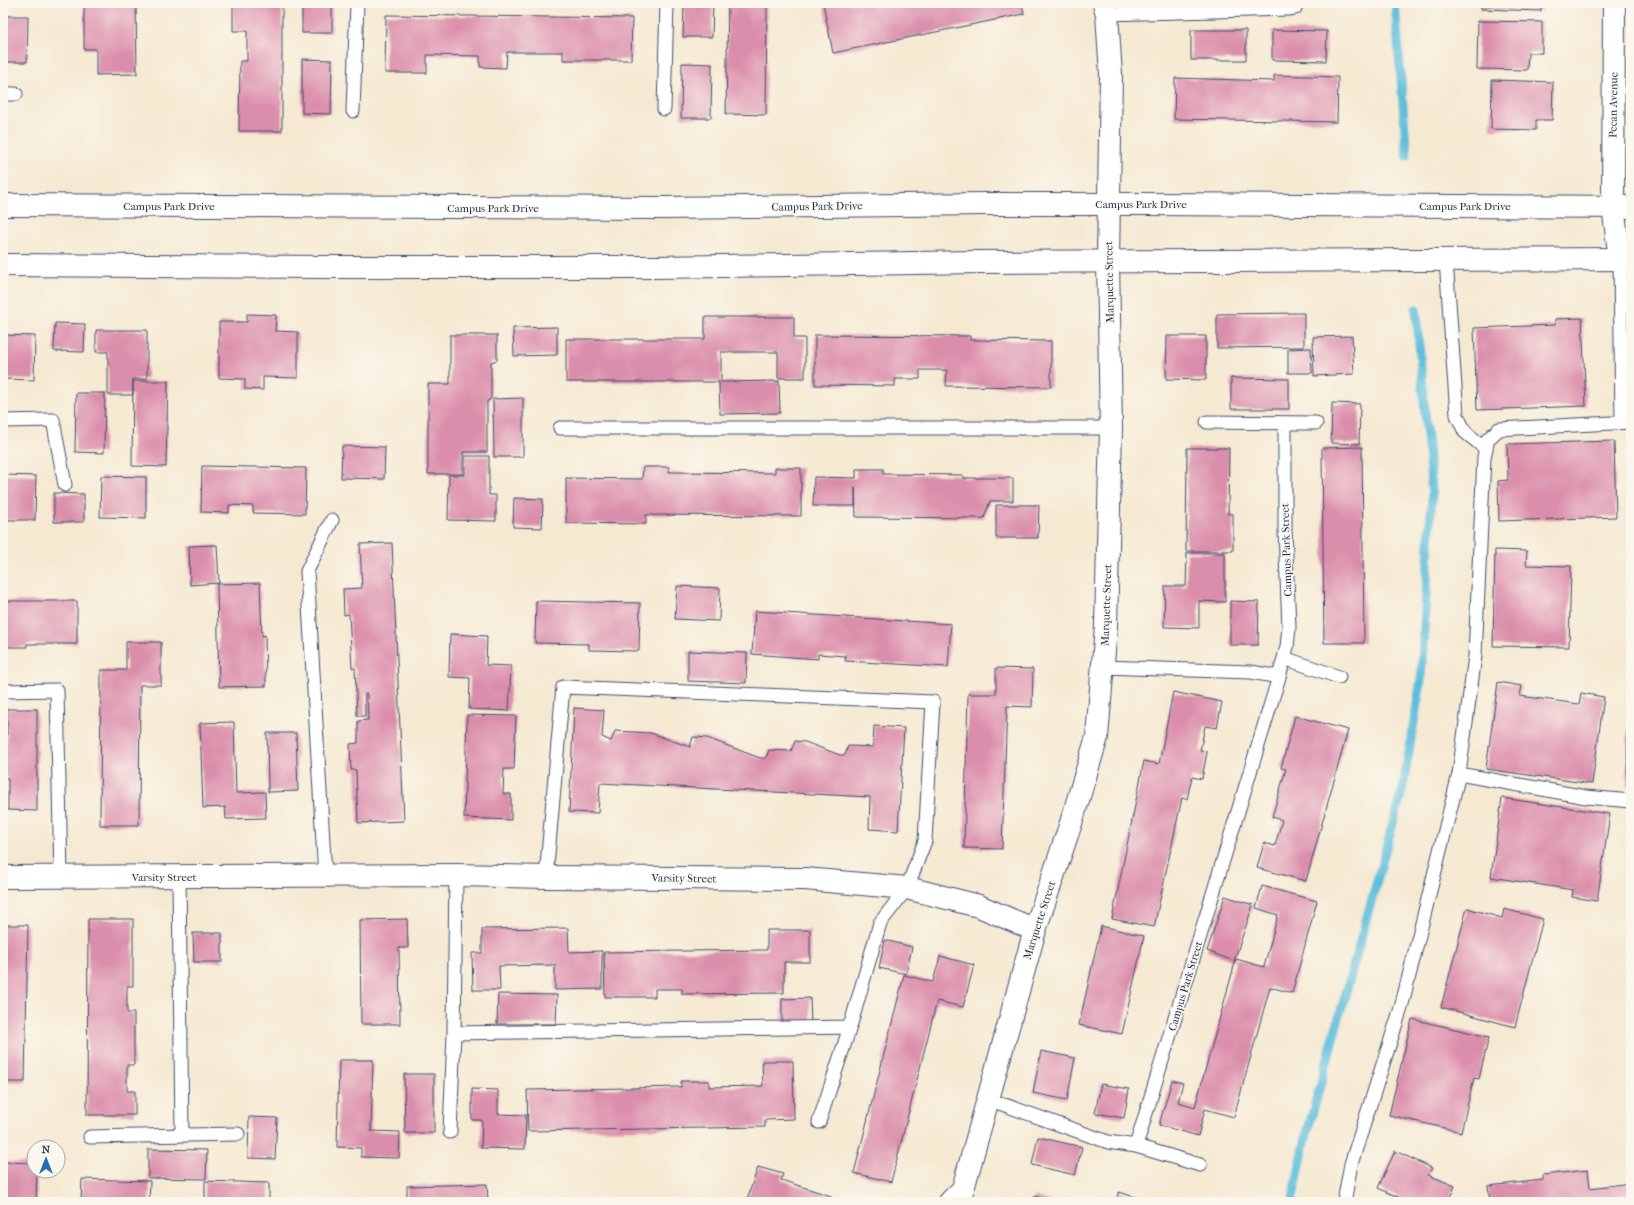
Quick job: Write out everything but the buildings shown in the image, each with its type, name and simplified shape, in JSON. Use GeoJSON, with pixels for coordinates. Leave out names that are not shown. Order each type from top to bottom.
{"type":"FeatureCollection","features":[{"type":"Feature","properties":{"kind":"street","name":"Pecan Avenue"},"geometry":{"type":"LineString","coordinates":[[1614,3],[1622,207],[1626,259]]}},
{"type":"Feature","properties":{"kind":"street","name":"Marquette Street"},"geometry":{"type":"LineString","coordinates":[[961,1198],[1035,930],[1071,823],[1096,737],[1106,626],[1111,428],[1108,261],[1111,75],[1106,8]]}},
{"type":"Feature","properties":{"kind":"street","name":"Campus Park Drive"},"geometry":{"type":"LineString","coordinates":[[3,205],[662,208],[1109,204],[1622,207]]}},
{"type":"Feature","properties":{"kind":"street"},"geometry":{"type":"LineString","coordinates":[[3,265],[634,267],[1108,261],[1626,259]]}},
{"type":"Feature","properties":{"kind":"street","name":"Varsity Street"},"geometry":{"type":"LineString","coordinates":[[3,877],[61,878],[456,875],[805,879],[907,888],[979,906],[1035,930]]}},
{"type":"Feature","properties":{"kind":"lane"},"geometry":{"type":"LineString","coordinates":[[353,111],[357,3]]}},
{"type":"Feature","properties":{"kind":"lane"},"geometry":{"type":"LineString","coordinates":[[664,109],[667,3]]}},
{"type":"Feature","properties":{"kind":"lane"},"geometry":{"type":"LineString","coordinates":[[1106,8],[1288,9],[1295,8],[1296,3]]}},
{"type":"Feature","properties":{"kind":"lane"},"geometry":{"type":"LineString","coordinates":[[3,94],[16,94]]}},
{"type":"Feature","properties":{"kind":"lane"},"geometry":{"type":"LineString","coordinates":[[1344,1202],[1352,1164],[1401,1008],[1459,774],[1475,656],[1484,457],[1488,439],[1499,429],[1626,422],[1626,259]]}},
{"type":"Feature","properties":{"kind":"lane"},"geometry":{"type":"LineString","coordinates":[[1446,260],[1457,414],[1465,432],[1486,449]]}},
{"type":"Feature","properties":{"kind":"lane"},"geometry":{"type":"LineString","coordinates":[[3,421],[53,420],[65,485]]}},
{"type":"Feature","properties":{"kind":"lane"},"geometry":{"type":"LineString","coordinates":[[1207,422],[1316,423]]}},
{"type":"Feature","properties":{"kind":"lane","name":"Campus Park Street"},"geometry":{"type":"LineString","coordinates":[[1136,1146],[1284,658],[1289,627],[1285,530],[1285,423]]}},
{"type":"Feature","properties":{"kind":"lane"},"geometry":{"type":"LineString","coordinates":[[560,428],[1111,428]]}},
{"type":"Feature","properties":{"kind":"lane"},"geometry":{"type":"LineString","coordinates":[[325,876],[306,571],[332,520]]}},
{"type":"Feature","properties":{"kind":"lane"},"geometry":{"type":"LineString","coordinates":[[1284,658],[1339,677]]}},
{"type":"Feature","properties":{"kind":"lane"},"geometry":{"type":"LineString","coordinates":[[1102,667],[1251,672],[1279,677]]}},
{"type":"Feature","properties":{"kind":"lane"},"geometry":{"type":"LineString","coordinates":[[546,877],[563,687],[933,702],[925,841],[907,888],[880,923],[850,1027],[819,1122]]}},
{"type":"Feature","properties":{"kind":"lane"},"geometry":{"type":"LineString","coordinates":[[3,691],[57,690],[61,878]]}},
{"type":"Feature","properties":{"kind":"lane"},"geometry":{"type":"LineString","coordinates":[[1459,774],[1586,797],[1631,801]]}},
{"type":"Feature","properties":{"kind":"lane"},"geometry":{"type":"LineString","coordinates":[[450,1132],[454,1033],[456,875]]}},
{"type":"Feature","properties":{"kind":"lane"},"geometry":{"type":"LineString","coordinates":[[179,877],[182,1134]]}},
{"type":"Feature","properties":{"kind":"lane"},"geometry":{"type":"LineString","coordinates":[[454,1033],[850,1027]]}},
{"type":"Feature","properties":{"kind":"lane"},"geometry":{"type":"LineString","coordinates":[[988,1099],[1108,1142],[1136,1146],[1200,1165]]}},
{"type":"Feature","properties":{"kind":"lane"},"geometry":{"type":"LineString","coordinates":[[90,1137],[238,1134]]}},
{"type":"Feature","properties":{"kind":"waterway"},"geometry":{"type":"LineString","coordinates":[[1395,3],[1407,156]]}},
{"type":"Feature","properties":{"kind":"waterway"},"geometry":{"type":"LineString","coordinates":[[1292,1202],[1307,1133],[1403,787],[1421,680],[1432,494],[1416,309]]}}]}
